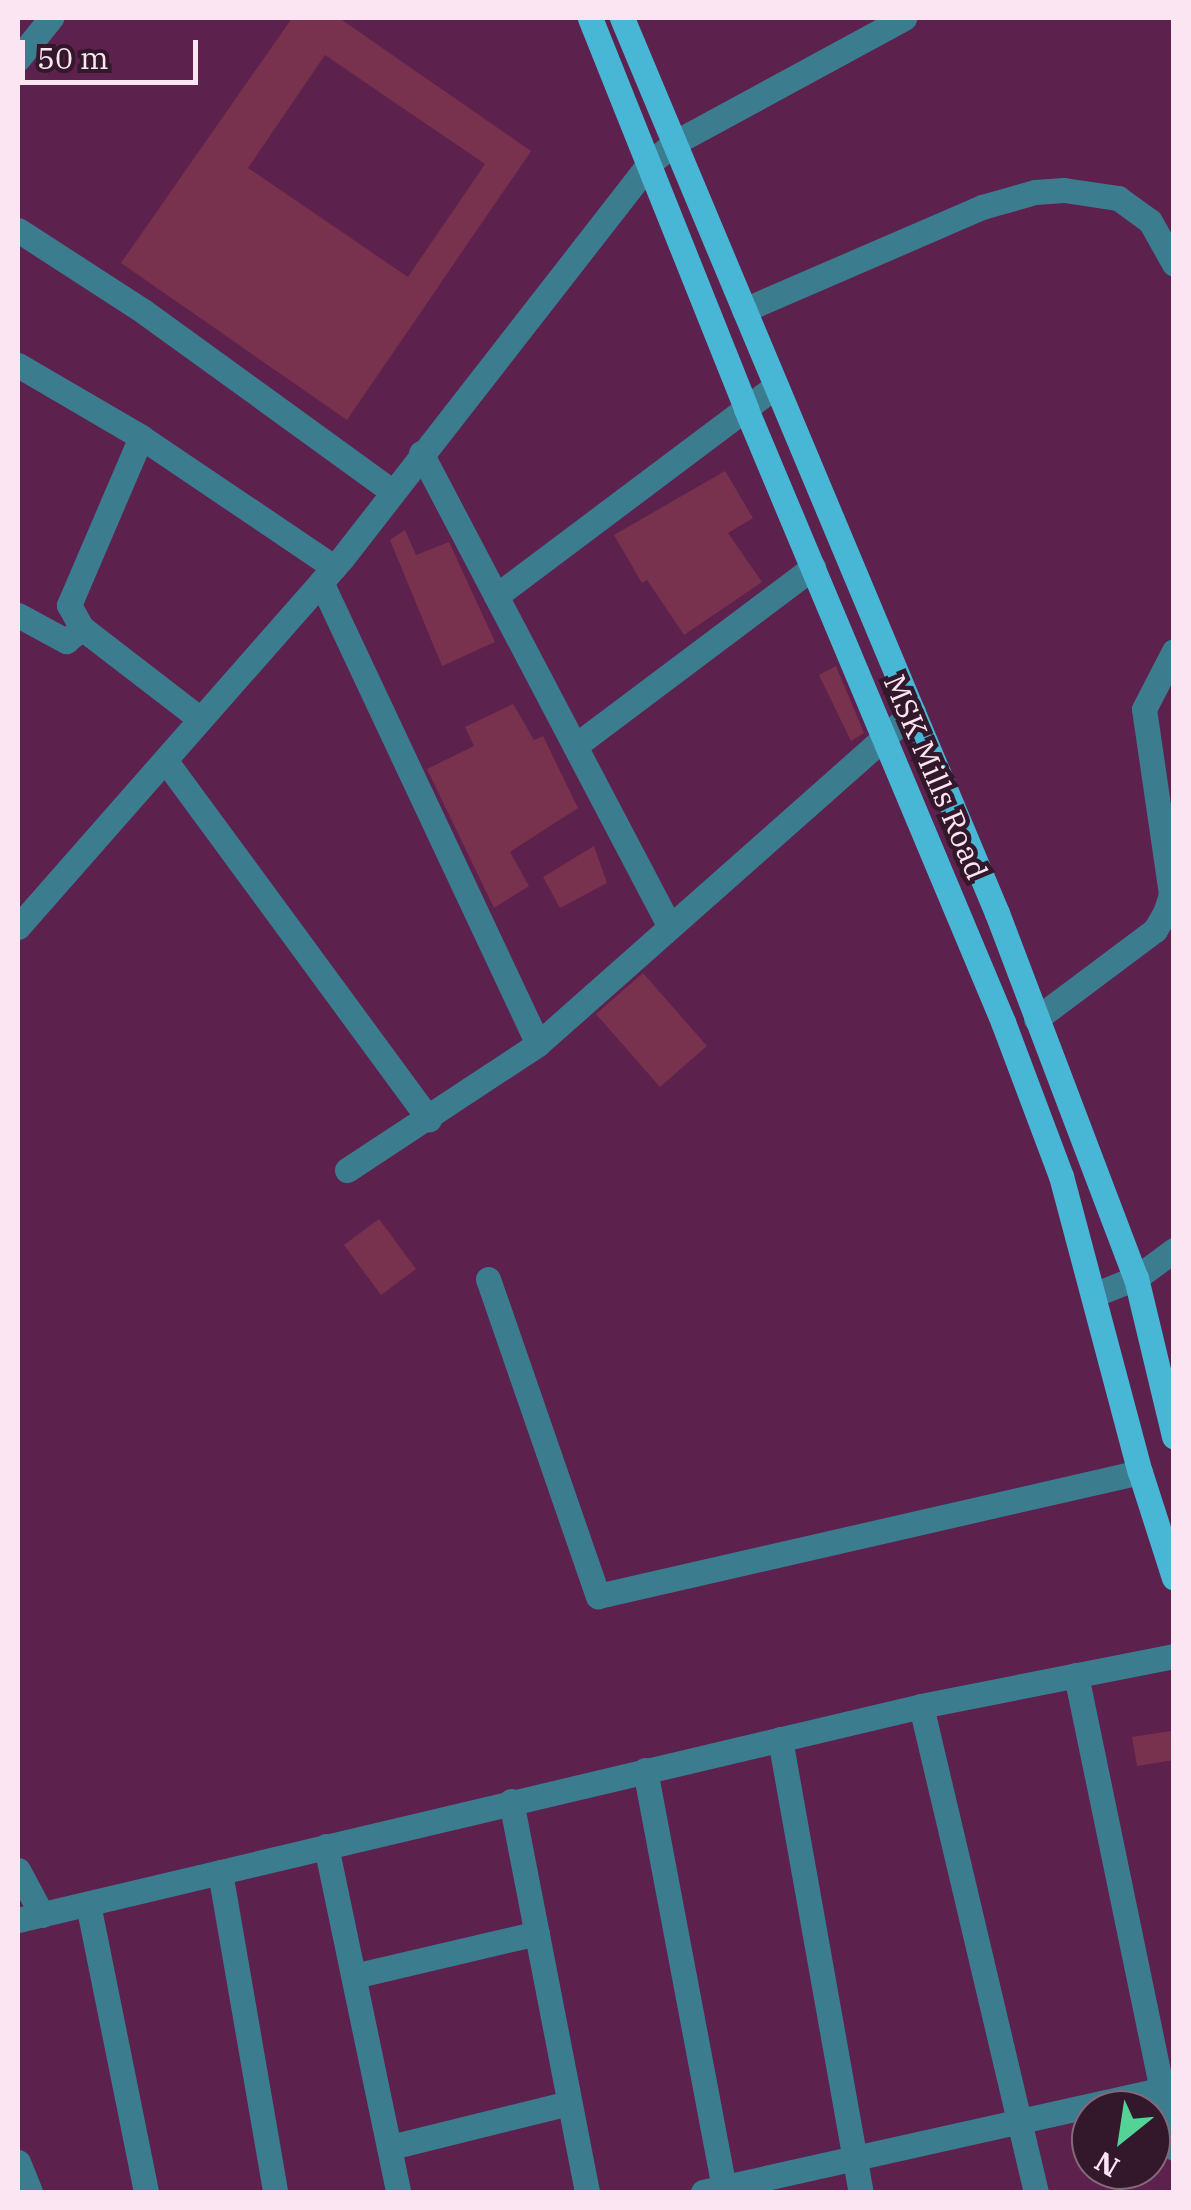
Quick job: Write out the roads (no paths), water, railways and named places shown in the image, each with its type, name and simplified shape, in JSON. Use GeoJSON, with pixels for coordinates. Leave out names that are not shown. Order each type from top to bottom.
{"type":"FeatureCollection","features":[{"type":"Feature","properties":{"kind":"main road","name":"MSK Mills Road"},"geometry":{"type":"LineString","coordinates":[[590,18],[746,408],[1003,1022],[1061,1176],[1140,1472],[1174,1578]]}},
{"type":"Feature","properties":{"kind":"main road","name":"MSK Mills Road"},"geometry":{"type":"LineString","coordinates":[[622,18],[913,712],[1036,1019],[1136,1278],[1174,1436]]}},
{"type":"Feature","properties":{"kind":"street"},"geometry":{"type":"LineString","coordinates":[[18,59],[52,18]]}},
{"type":"Feature","properties":{"kind":"street"},"geometry":{"type":"LineString","coordinates":[[18,927],[327,574],[650,164],[674,143],[904,18]]}},
{"type":"Feature","properties":{"kind":"street"},"geometry":{"type":"LineString","coordinates":[[744,310],[982,207],[1035,192],[1064,190],[1118,198],[1150,222],[1174,264]]}},
{"type":"Feature","properties":{"kind":"street"},"geometry":{"type":"LineString","coordinates":[[18,230],[143,311],[392,492]]}},
{"type":"Feature","properties":{"kind":"street"},"geometry":{"type":"LineString","coordinates":[[18,365],[141,438],[327,574],[538,1044]]}},
{"type":"Feature","properties":{"kind":"street"},"geometry":{"type":"LineString","coordinates":[[496,596],[776,386]]}},
{"type":"Feature","properties":{"kind":"street"},"geometry":{"type":"LineString","coordinates":[[141,438],[69,605],[82,628],[200,719]]}},
{"type":"Feature","properties":{"kind":"street"},"geometry":{"type":"LineString","coordinates":[[421,453],[670,927]]}},
{"type":"Feature","properties":{"kind":"street"},"geometry":{"type":"LineString","coordinates":[[575,746],[813,567]]}},
{"type":"Feature","properties":{"kind":"street"},"geometry":{"type":"LineString","coordinates":[[18,616],[66,641],[82,628]]}},
{"type":"Feature","properties":{"kind":"street"},"geometry":{"type":"LineString","coordinates":[[1036,1019],[1155,930],[1165,913],[1171,894],[1144,709],[1174,651]]}},
{"type":"Feature","properties":{"kind":"street"},"geometry":{"type":"LineString","coordinates":[[347,1170],[538,1044],[913,712]]}},
{"type":"Feature","properties":{"kind":"street"},"geometry":{"type":"LineString","coordinates":[[165,760],[429,1119]]}},
{"type":"Feature","properties":{"kind":"street"},"geometry":{"type":"LineString","coordinates":[[1093,1296],[1136,1278],[1174,1250]]}},
{"type":"Feature","properties":{"kind":"street"},"geometry":{"type":"LineString","coordinates":[[488,1279],[598,1596],[1140,1472]]}},
{"type":"Feature","properties":{"kind":"street"},"geometry":{"type":"LineString","coordinates":[[18,1870],[30,1917],[511,1800],[921,1706],[1174,1656]]}},
{"type":"Feature","properties":{"kind":"street"},"geometry":{"type":"LineString","coordinates":[[1076,1675],[1166,2089],[1174,2148]]}},
{"type":"Feature","properties":{"kind":"street"},"geometry":{"type":"LineString","coordinates":[[921,1706],[1036,2192]]}},
{"type":"Feature","properties":{"kind":"street"},"geometry":{"type":"LineString","coordinates":[[780,1739],[851,2158],[861,2192]]}},
{"type":"Feature","properties":{"kind":"street"},"geometry":{"type":"LineString","coordinates":[[644,1770],[717,2191],[1166,2089]]}},
{"type":"Feature","properties":{"kind":"street"},"geometry":{"type":"LineString","coordinates":[[511,1800],[586,2192]]}},
{"type":"Feature","properties":{"kind":"street"},"geometry":{"type":"LineString","coordinates":[[326,1846],[398,2192]]}},
{"type":"Feature","properties":{"kind":"street"},"geometry":{"type":"LineString","coordinates":[[220,1872],[275,2192]]}},
{"type":"Feature","properties":{"kind":"street"},"geometry":{"type":"LineString","coordinates":[[88,1904],[146,2192]]}},
{"type":"Feature","properties":{"kind":"street"},"geometry":{"type":"LineString","coordinates":[[354,1976],[537,1933]]}},
{"type":"Feature","properties":{"kind":"street"},"geometry":{"type":"LineString","coordinates":[[391,2148],[569,2103]]}},
{"type":"Feature","properties":{"kind":"street"},"geometry":{"type":"LineString","coordinates":[[18,2162],[30,2192]]}}]}
